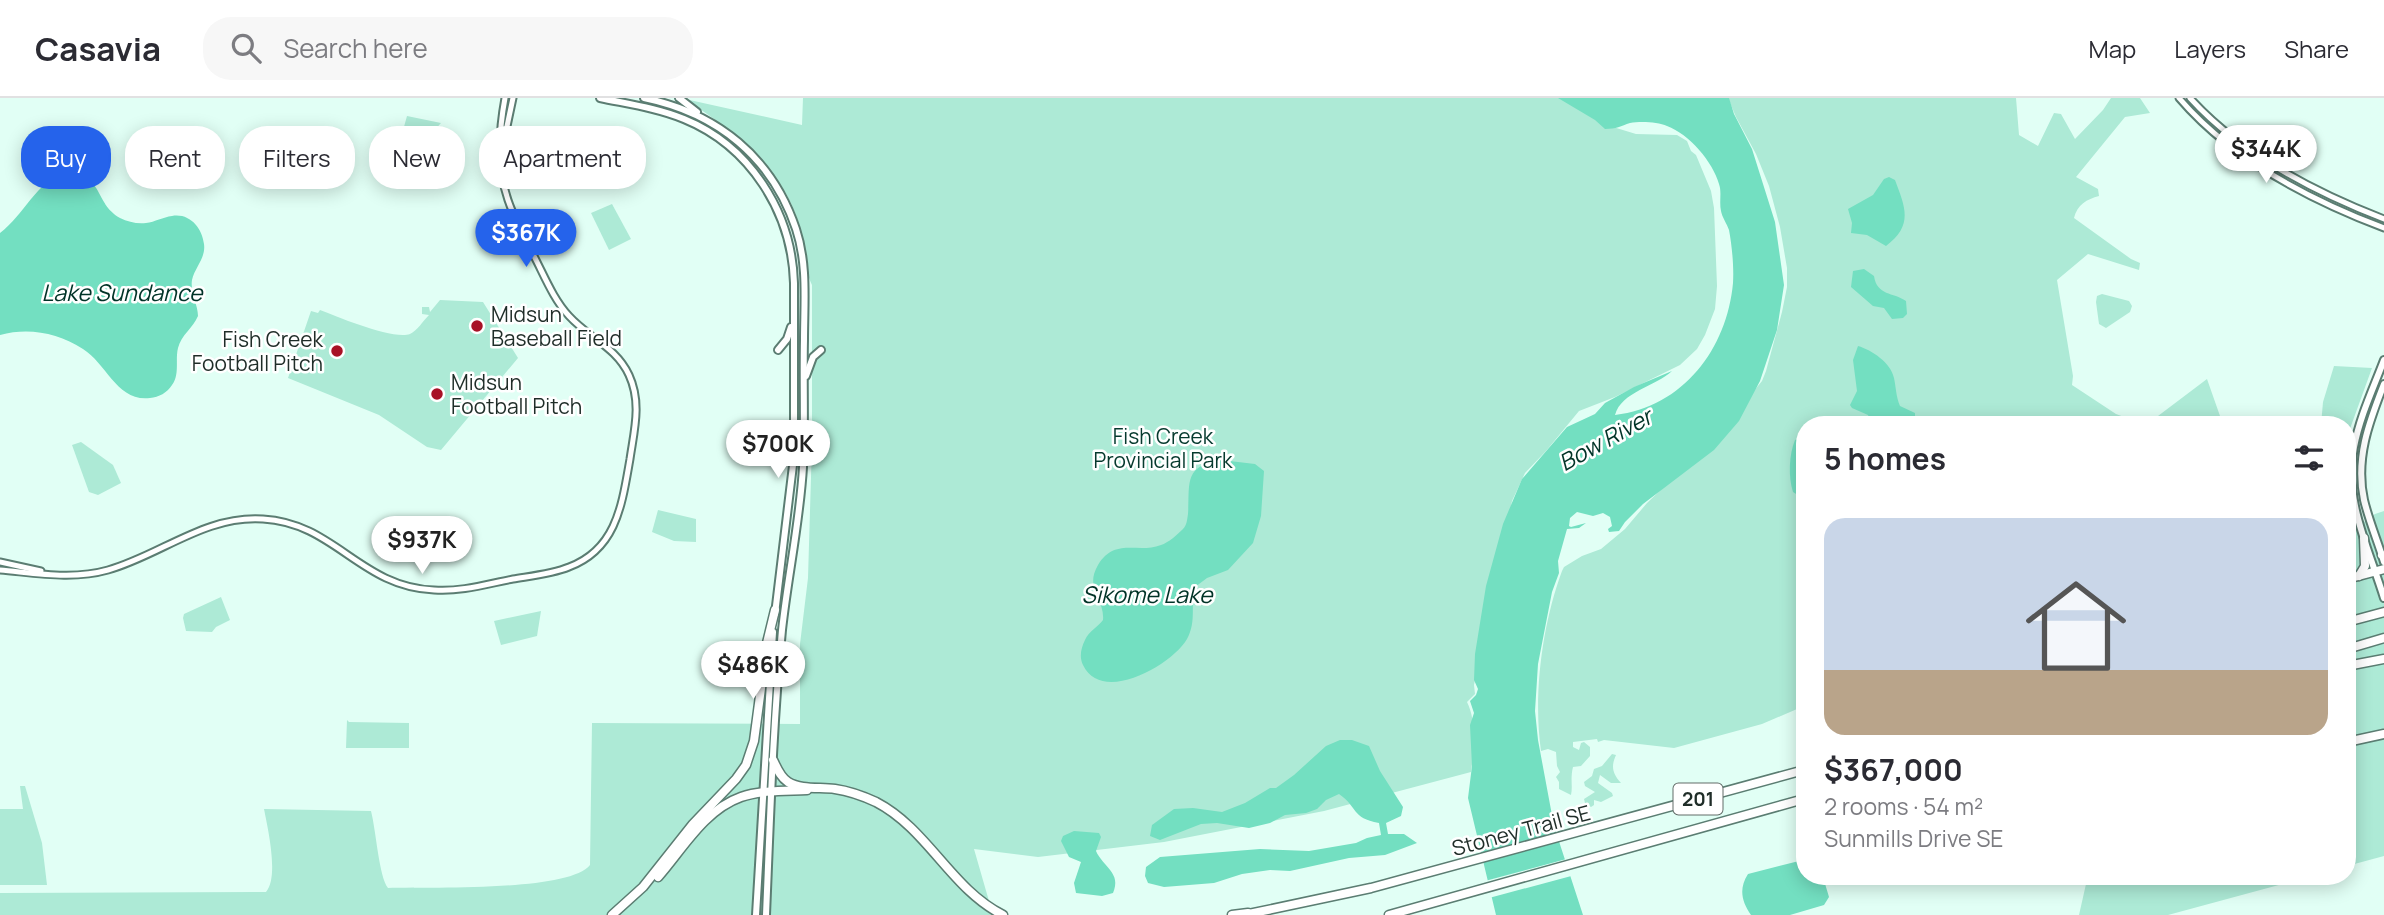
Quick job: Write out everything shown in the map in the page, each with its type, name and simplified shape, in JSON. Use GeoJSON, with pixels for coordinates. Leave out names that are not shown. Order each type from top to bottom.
{"type":"FeatureCollection","features":[{"type":"Feature","properties":{"kind":"highway"},"geometry":{"type":"LineString","coordinates":[[2359,576],[2365,566],[2364,538]]}},
{"type":"Feature","properties":{"kind":"highway"},"geometry":{"type":"LineString","coordinates":[[2356,577],[2380,570]]}},
{"type":"Feature","properties":{"kind":"highway"},"geometry":{"type":"LineString","coordinates":[[614,915],[643,887],[690,828],[746,765],[754,741],[767,643],[775,610]]}},
{"type":"Feature","properties":{"kind":"highway"},"geometry":{"type":"LineString","coordinates":[[2356,620],[2384,612]]}},
{"type":"Feature","properties":{"kind":"highway"},"geometry":{"type":"LineString","coordinates":[[2356,646],[2384,638]]}},
{"type":"Feature","properties":{"kind":"highway"},"geometry":{"type":"LineString","coordinates":[[2356,664],[2384,659]]}},
{"type":"Feature","properties":{"kind":"highway"},"geometry":{"type":"LineString","coordinates":[[2356,740],[2384,734]]}},
{"type":"Feature","properties":{"kind":"highway"},"geometry":{"type":"LineString","coordinates":[[773,760],[781,776],[788,782],[856,794],[892,812],[917,834],[967,889],[1003,915]]}},
{"type":"Feature","properties":{"kind":"highway","name":"Stoney Trail SE"},"geometry":{"type":"LineString","coordinates":[[1244,915],[1371,888],[1796,771]]}},
{"type":"Feature","properties":{"kind":"highway"},"geometry":{"type":"LineString","coordinates":[[614,915],[651,885],[716,811],[738,798],[824,788]]}},
{"type":"Feature","properties":{"kind":"highway","name":"201"},"geometry":{"type":"LineString","coordinates":[[1389,915],[1796,802]]}},
{"type":"Feature","properties":{"kind":"highway"},"geometry":{"type":"LineString","coordinates":[[1232,915],[1262,912]]}},
{"type":"Feature","properties":{"kind":"main road"},"geometry":{"type":"LineString","coordinates":[[600,98],[667,113],[691,122],[716,137],[751,168],[771,196],[789,240],[794,271],[793,464],[775,610],[765,915]]}},
{"type":"Feature","properties":{"kind":"main road"},"geometry":{"type":"LineString","coordinates":[[644,98],[670,104],[704,117]]}},
{"type":"Feature","properties":{"kind":"main road"},"geometry":{"type":"LineString","coordinates":[[679,98],[729,134],[760,164],[781,194],[796,227],[804,281],[803,466],[782,630],[773,760],[767,793],[756,915]]}},
{"type":"Feature","properties":{"kind":"main road"},"geometry":{"type":"LineString","coordinates":[[778,350],[787,339],[794,315]]}},
{"type":"Feature","properties":{"kind":"main road"},"geometry":{"type":"LineString","coordinates":[[803,385],[811,361],[821,350]]}},
{"type":"Feature","properties":{"kind":"main road"},"geometry":{"type":"LineString","coordinates":[[2356,436],[2384,360]]}},
{"type":"Feature","properties":{"kind":"main road"},"geometry":{"type":"LineString","coordinates":[[2383,558],[2364,500],[2361,470],[2367,426],[2384,384]]}},
{"type":"Feature","properties":{"kind":"main road"},"geometry":{"type":"LineString","coordinates":[[2356,510],[2364,538],[2380,570],[2384,597]]}},
{"type":"Feature","properties":{"kind":"street"},"geometry":{"type":"LineString","coordinates":[[502,126],[505,98]]}},
{"type":"Feature","properties":{"kind":"street"},"geometry":{"type":"LineString","coordinates":[[507,126],[513,98]]}},
{"type":"Feature","properties":{"kind":"street"},"geometry":{"type":"LineString","coordinates":[[2179,98],[2197,118],[2261,166],[2328,205],[2384,228]]}},
{"type":"Feature","properties":{"kind":"street"},"geometry":{"type":"LineString","coordinates":[[2190,98],[2224,131],[2260,156],[2332,198],[2384,219]]}},
{"type":"Feature","properties":{"kind":"street"},"geometry":{"type":"LineString","coordinates":[[0,570],[77,575],[110,569],[201,529],[246,519],[275,520],[305,528],[327,539],[371,572],[402,585],[427,590],[457,590],[560,570],[576,564],[598,549],[611,532],[621,509],[635,426],[635,394],[630,378],[618,357],[571,318],[553,293],[508,200],[506,189]]}},
{"type":"Feature","properties":{"kind":"street"},"geometry":{"type":"LineString","coordinates":[[0,562],[26,566],[47,574]]}},
{"type":"Feature","properties":{"kind":"green space","name":"Fish Creek Provincial Park"},"geometry":{"type":"Polygon","coordinates":[[[803,98],[1577,98],[1613,127],[1636,134],[1677,135],[1687,141],[1711,191],[1714,208],[1717,286],[1715,309],[1697,349],[1680,365],[1615,397],[1579,411],[1525,473],[1512,501],[1474,685],[1475,694],[1467,702],[1473,727],[1471,772],[1324,811],[1164,842],[1038,857],[974,849],[993,915],[0,915],[0,893],[266,892],[272,876],[272,864],[264,809],[371,811],[380,864],[388,888],[495,886],[555,880],[577,874],[590,865],[592,723],[800,724],[800,644],[808,578],[812,444],[812,285],[798,221],[779,182],[767,166],[737,137],[685,99],[802,125],[803,98]]]}},
{"type":"Feature","properties":{"kind":"green space"},"geometry":{"type":"Polygon","coordinates":[[[1728,98],[2016,98],[2019,135],[2038,146],[2054,113],[2061,114],[2075,139],[2111,98],[2140,98],[2150,113],[2125,117],[2076,177],[2098,189],[2099,196],[2083,203],[2074,218],[2140,263],[2139,270],[2088,254],[2057,280],[2073,376],[2072,385],[2121,416],[1796,416],[1796,709],[1762,724],[1674,748],[1604,740],[1598,742],[1597,739],[1573,742],[1573,747],[1579,750],[1584,742],[1590,747],[1590,756],[1581,766],[1573,767],[1571,795],[1559,789],[1556,777],[1560,772],[1556,752],[1548,749],[1541,751],[1538,707],[1544,637],[1562,571],[1582,556],[1601,549],[1625,529],[1749,397],[1762,381],[1766,371],[1782,312],[1787,287],[1787,268],[1780,227],[1769,186],[1728,98]]]}},
{"type":"Feature","properties":{"kind":"green space"},"geometry":{"type":"Polygon","coordinates":[[[407,116],[441,123],[438,126],[404,126],[407,116]]]}},
{"type":"Feature","properties":{"kind":"green space"},"geometry":{"type":"Polygon","coordinates":[[[612,204],[631,239],[609,250],[591,213],[612,204]]]}},
{"type":"Feature","properties":{"kind":"green space"},"geometry":{"type":"Polygon","coordinates":[[[2102,294],[2129,301],[2132,306],[2130,312],[2106,328],[2099,324],[2096,302],[2097,296],[2102,294]]]}},
{"type":"Feature","properties":{"kind":"green space"},"geometry":{"type":"Polygon","coordinates":[[[440,300],[483,302],[518,358],[441,450],[427,447],[379,415],[288,378],[311,311],[318,313],[320,310],[365,327],[402,335],[413,333],[429,315],[422,314],[422,307],[429,307],[430,312],[440,300]]]}},
{"type":"Feature","properties":{"kind":"green space"},"geometry":{"type":"Polygon","coordinates":[[[2334,366],[2372,368],[2355,416],[2322,416],[2323,402],[2334,366]]]}},
{"type":"Feature","properties":{"kind":"green space"},"geometry":{"type":"Polygon","coordinates":[[[2207,379],[2220,416],[2158,416],[2207,379]]]}},
{"type":"Feature","properties":{"kind":"green space"},"geometry":{"type":"Polygon","coordinates":[[[81,442],[113,465],[121,483],[98,495],[89,492],[72,445],[81,442]]]}},
{"type":"Feature","properties":{"kind":"green space"},"geometry":{"type":"Polygon","coordinates":[[[658,510],[696,519],[696,542],[674,541],[652,532],[658,510]]]}},
{"type":"Feature","properties":{"kind":"green space"},"geometry":{"type":"Polygon","coordinates":[[[2384,511],[2384,856],[2356,864],[2356,528],[2384,511]]]}},
{"type":"Feature","properties":{"kind":"green space"},"geometry":{"type":"Polygon","coordinates":[[[221,597],[230,620],[212,632],[186,631],[184,614],[221,597]]]}},
{"type":"Feature","properties":{"kind":"green space"},"geometry":{"type":"Polygon","coordinates":[[[541,611],[537,636],[501,645],[494,621],[541,611]]]}},
{"type":"Feature","properties":{"kind":"green space"},"geometry":{"type":"Polygon","coordinates":[[[347,720],[409,723],[409,748],[346,748],[347,720]]]}},
{"type":"Feature","properties":{"kind":"green space"},"geometry":{"type":"Polygon","coordinates":[[[1612,754],[1616,755],[1613,769],[1621,783],[1611,783],[1600,775],[1598,783],[1613,796],[1601,802],[1594,800],[1591,807],[1584,799],[1595,792],[1585,786],[1584,782],[1592,776],[1594,769],[1602,766],[1612,754]]]}},
{"type":"Feature","properties":{"kind":"green space"},"geometry":{"type":"Polygon","coordinates":[[[20,786],[25,786],[42,843],[47,885],[0,885],[0,809],[23,809],[20,786]]]}},
{"type":"Feature","properties":{"kind":"green space"},"geometry":{"type":"Polygon","coordinates":[[[2086,885],[2279,885],[2168,915],[2079,915],[2086,885]]]}},
{"type":"Feature","properties":{"kind":"water","name":"Bow River"},"geometry":{"type":"Polygon","coordinates":[[[1558,98],[1729,98],[1752,149],[1775,222],[1784,285],[1777,330],[1760,381],[1739,421],[1714,450],[1643,504],[1619,531],[1609,532],[1608,529],[1612,526],[1610,517],[1603,513],[1593,516],[1577,512],[1570,518],[1571,527],[1586,523],[1579,528],[1567,529],[1558,561],[1559,573],[1552,592],[1538,664],[1535,711],[1554,826],[1583,915],[1496,915],[1468,798],[1472,766],[1470,725],[1474,713],[1470,701],[1478,689],[1474,680],[1475,654],[1486,586],[1503,524],[1522,479],[1567,427],[1595,414],[1605,403],[1634,387],[1672,371],[1631,395],[1615,415],[1639,410],[1681,387],[1697,371],[1722,330],[1733,283],[1731,243],[1721,211],[1720,187],[1711,167],[1692,142],[1667,126],[1649,122],[1634,122],[1605,129],[1558,98]]]}},
{"type":"Feature","properties":{"kind":"water"},"geometry":{"type":"Polygon","coordinates":[[[1889,177],[1895,180],[1905,215],[1901,231],[1886,246],[1867,235],[1851,233],[1852,223],[1848,209],[1873,195],[1884,179],[1889,177]]]}},
{"type":"Feature","properties":{"kind":"water","name":"Lake Sundance"},"geometry":{"type":"Polygon","coordinates":[[[96,189],[106,205],[120,218],[143,223],[169,217],[184,217],[190,219],[201,232],[203,254],[192,280],[198,316],[180,343],[174,381],[160,396],[139,398],[129,394],[83,349],[64,339],[32,332],[0,335],[0,233],[38,191],[96,189]]]}},
{"type":"Feature","properties":{"kind":"water"},"geometry":{"type":"Polygon","coordinates":[[[1864,269],[1874,276],[1878,287],[1906,301],[1907,314],[1903,318],[1892,319],[1884,308],[1873,306],[1851,287],[1853,271],[1864,269]]]}},
{"type":"Feature","properties":{"kind":"water"},"geometry":{"type":"Polygon","coordinates":[[[1858,346],[1885,362],[1892,372],[1900,406],[1915,413],[1915,416],[1868,416],[1852,408],[1850,405],[1857,391],[1853,360],[1858,346]]]}},
{"type":"Feature","properties":{"kind":"water"},"geometry":{"type":"Polygon","coordinates":[[[1795,440],[1796,494],[1791,486],[1790,473],[1791,452],[1795,440]]]}},
{"type":"Feature","properties":{"kind":"water","name":"Sikome Lake"},"geometry":{"type":"Polygon","coordinates":[[[1221,460],[1255,464],[1264,471],[1261,516],[1253,543],[1228,570],[1207,578],[1195,587],[1190,632],[1179,649],[1167,660],[1136,677],[1120,681],[1105,681],[1092,676],[1083,665],[1081,656],[1087,637],[1103,620],[1093,581],[1098,565],[1112,551],[1152,547],[1164,544],[1176,536],[1187,522],[1189,485],[1194,472],[1209,463],[1221,460]]]}},
{"type":"Feature","properties":{"kind":"water"},"geometry":{"type":"Polygon","coordinates":[[[1340,740],[1352,740],[1369,746],[1380,771],[1403,807],[1401,816],[1386,823],[1388,834],[1404,834],[1417,843],[1385,855],[1349,858],[1290,871],[1270,870],[1242,874],[1214,883],[1164,887],[1148,883],[1145,876],[1146,867],[1160,857],[1260,849],[1309,851],[1356,843],[1381,835],[1379,823],[1359,815],[1339,794],[1326,800],[1317,809],[1285,815],[1270,823],[1249,828],[1217,823],[1201,824],[1160,840],[1150,836],[1152,825],[1174,809],[1193,808],[1222,812],[1245,803],[1270,788],[1276,788],[1326,746],[1340,740]]]}},
{"type":"Feature","properties":{"kind":"water"},"geometry":{"type":"Polygon","coordinates":[[[1074,831],[1099,833],[1101,837],[1096,851],[1113,875],[1113,893],[1102,896],[1076,893],[1074,883],[1081,862],[1069,857],[1061,841],[1063,836],[1074,831]]]}},
{"type":"Feature","properties":{"kind":"water"},"geometry":{"type":"Polygon","coordinates":[[[1796,862],[1796,885],[1825,885],[1829,897],[1824,905],[1790,915],[1751,915],[1742,894],[1748,874],[1796,862]]]}},
{"type":"Feature","properties":{"kind":"pier"},"geometry":{"type":"Polygon","coordinates":[[[1570,858],[1575,875],[1489,898],[1485,881],[1570,858]]]}},
{"type":"Feature","properties":{"kind":"place","name":"Midsun Baseball Field"},"geometry":{"type":"Point","coordinates":[477,326]}},
{"type":"Feature","properties":{"kind":"place","name":"Fish Creek Football Pitch"},"geometry":{"type":"Point","coordinates":[337,351]}},
{"type":"Feature","properties":{"kind":"place","name":"Midsun Football Pitch"},"geometry":{"type":"Point","coordinates":[437,394]}}]}
